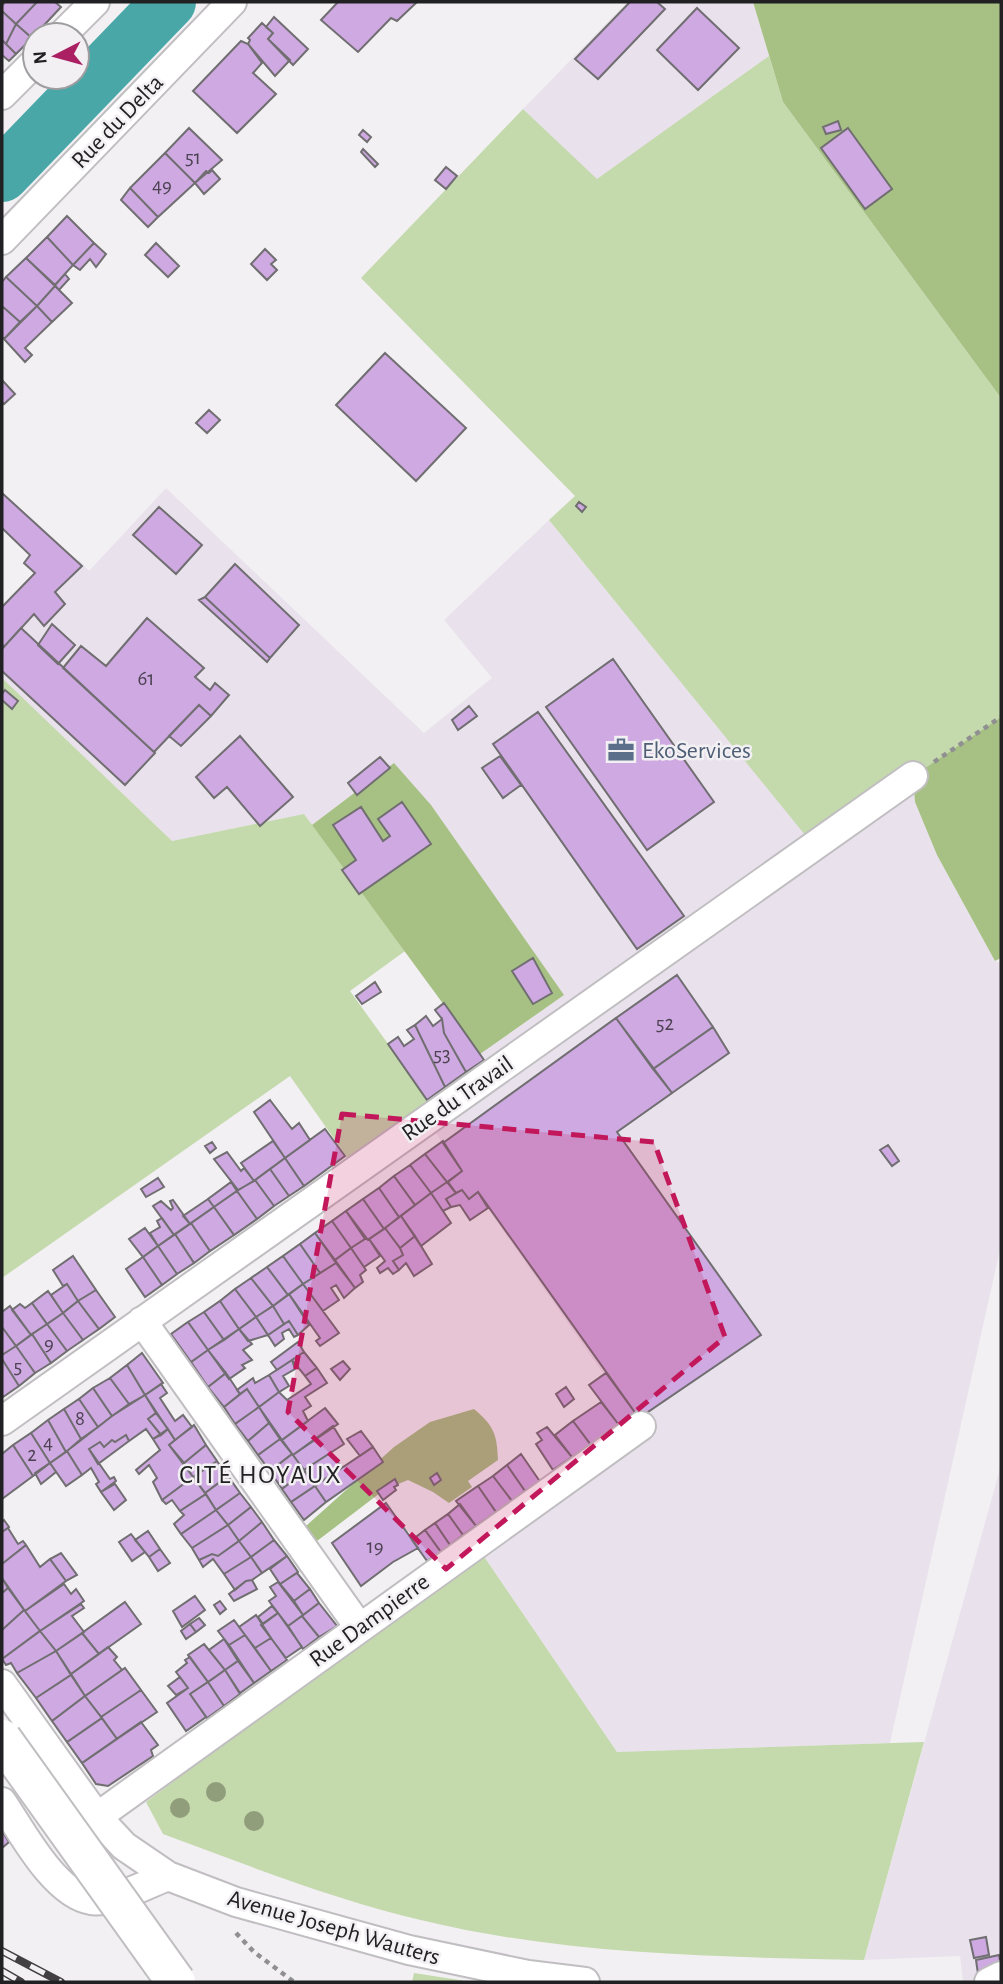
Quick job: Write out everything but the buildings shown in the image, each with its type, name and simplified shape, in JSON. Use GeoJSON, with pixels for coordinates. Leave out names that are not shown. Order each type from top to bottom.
{"type":"FeatureCollection","features":[{"type":"Feature","properties":{"kind":"main road"},"geometry":{"type":"LineString","coordinates":[[2,1738],[176,1982]]}},
{"type":"Feature","properties":{"kind":"street"},"geometry":{"type":"LineString","coordinates":[[76,21],[95,2]]}},
{"type":"Feature","properties":{"kind":"street","name":"Rue du Delta"},"geometry":{"type":"LineString","coordinates":[[2,240],[232,2]]}},
{"type":"Feature","properties":{"kind":"street"},"geometry":{"type":"LineString","coordinates":[[2,95],[21,76]]}},
{"type":"Feature","properties":{"kind":"street","name":"Rue du Travail"},"geometry":{"type":"LineString","coordinates":[[2,1421],[913,776]]}},
{"type":"Feature","properties":{"kind":"street"},"geometry":{"type":"LineString","coordinates":[[142,1321],[359,1627]]}},
{"type":"Feature","properties":{"kind":"street","name":"Rue Dampierre"},"geometry":{"type":"LineString","coordinates":[[97,1817],[641,1426]]}},
{"type":"Feature","properties":{"kind":"street","name":"Avenue Joseph Wauters"},"geometry":{"type":"LineString","coordinates":[[2,1684],[97,1817],[124,1846],[168,1876],[236,1902],[422,1953],[528,1975],[585,1982]]}},
{"type":"Feature","properties":{"kind":"street"},"geometry":{"type":"LineString","coordinates":[[2,1802],[56,1879],[72,1892],[91,1900],[110,1898],[168,1876]]}},
{"type":"Feature","properties":{"kind":"street"},"geometry":{"type":"LineString","coordinates":[[989,1982],[1001,1976]]}},
{"type":"Feature","properties":{"kind":"path"},"geometry":{"type":"LineString","coordinates":[[913,776],[1001,717]]}},
{"type":"Feature","properties":{"kind":"path"},"geometry":{"type":"LineString","coordinates":[[236,1902],[232,1924],[237,1935],[294,1982]]}},
{"type":"Feature","properties":{"kind":"highlighted area"},"geometry":{"type":"Polygon","coordinates":[[[342,1114],[654,1142],[725,1337],[446,1569],[288,1412],[342,1114]]]}},
{"type":"Feature","properties":{"kind":"shaded area"},"geometry":{"type":"Polygon","coordinates":[[[627,2],[753,2],[769,56],[597,180],[523,109],[627,2]]]}},
{"type":"Feature","properties":{"kind":"shaded area"},"geometry":{"type":"Polygon","coordinates":[[[166,488],[424,733],[492,678],[444,620],[549,520],[814,845],[913,776],[915,802],[937,855],[995,961],[1001,963],[1001,1245],[890,1743],[617,1752],[483,1555],[649,1439],[442,1143],[428,1119],[493,1072],[304,814],[172,841],[2,678],[2,640],[79,560],[89,571],[166,488]]]}},
{"type":"Feature","properties":{"kind":"shaded area"},"geometry":{"type":"Polygon","coordinates":[[[1001,1465],[1001,1982],[963,1982],[960,1956],[864,1960],[1001,1465]]]}},
{"type":"Feature","properties":{"kind":"green space"},"geometry":{"type":"Polygon","coordinates":[[[753,2],[1001,2],[1001,398],[783,102],[753,2]]]}},
{"type":"Feature","properties":{"kind":"green space"},"geometry":{"type":"Polygon","coordinates":[[[769,56],[783,102],[1001,398],[1001,717],[814,846],[549,520],[575,496],[361,278],[523,109],[597,179],[769,56]]]}},
{"type":"Feature","properties":{"kind":"green space"},"geometry":{"type":"Polygon","coordinates":[[[2,678],[172,841],[304,814],[405,951],[350,991],[437,1112],[356,1170],[290,1076],[2,1278],[2,678]]]}},
{"type":"Feature","properties":{"kind":"green space"},"geometry":{"type":"Polygon","coordinates":[[[1001,717],[1001,958],[995,961],[937,855],[915,802],[913,776],[1001,717]]]}},
{"type":"Feature","properties":{"kind":"green space"},"geometry":{"type":"Polygon","coordinates":[[[394,763],[431,805],[564,995],[480,1054],[312,825],[394,763]]]}},
{"type":"Feature","properties":{"kind":"green space"},"geometry":{"type":"Polygon","coordinates":[[[474,1409],[493,1431],[498,1460],[468,1481],[472,1487],[449,1503],[408,1480],[384,1490],[317,1541],[306,1526],[394,1447],[430,1422],[474,1409]]]}},
{"type":"Feature","properties":{"kind":"green space"},"geometry":{"type":"Polygon","coordinates":[[[483,1555],[617,1752],[924,1742],[864,1960],[643,1952],[533,1941],[479,1932],[358,1903],[292,1882],[163,1834],[146,1802],[346,1652],[483,1555]]]}},
{"type":"Feature","properties":{"kind":"green space"},"geometry":{"type":"Polygon","coordinates":[[[414,1973],[472,1982],[412,1982],[414,1973]]]}},
{"type":"Feature","properties":{"kind":"waterway"},"geometry":{"type":"LineString","coordinates":[[2,175],[169,2]]}},
{"type":"Feature","properties":{"kind":"railway"},"geometry":{"type":"LineString","coordinates":[[2,1951],[61,1982]]}},
{"type":"Feature","properties":{"kind":"railway"},"geometry":{"type":"LineString","coordinates":[[2,1971],[21,1982]]}},
{"type":"Feature","properties":{"kind":"place","name":"EkoServices"},"geometry":{"type":"Point","coordinates":[621,750]}},
{"type":"Feature","properties":{"kind":"district","name":"CITÉ HOYAUX"},"geometry":{"type":"Point","coordinates":[261,1474]}}]}
